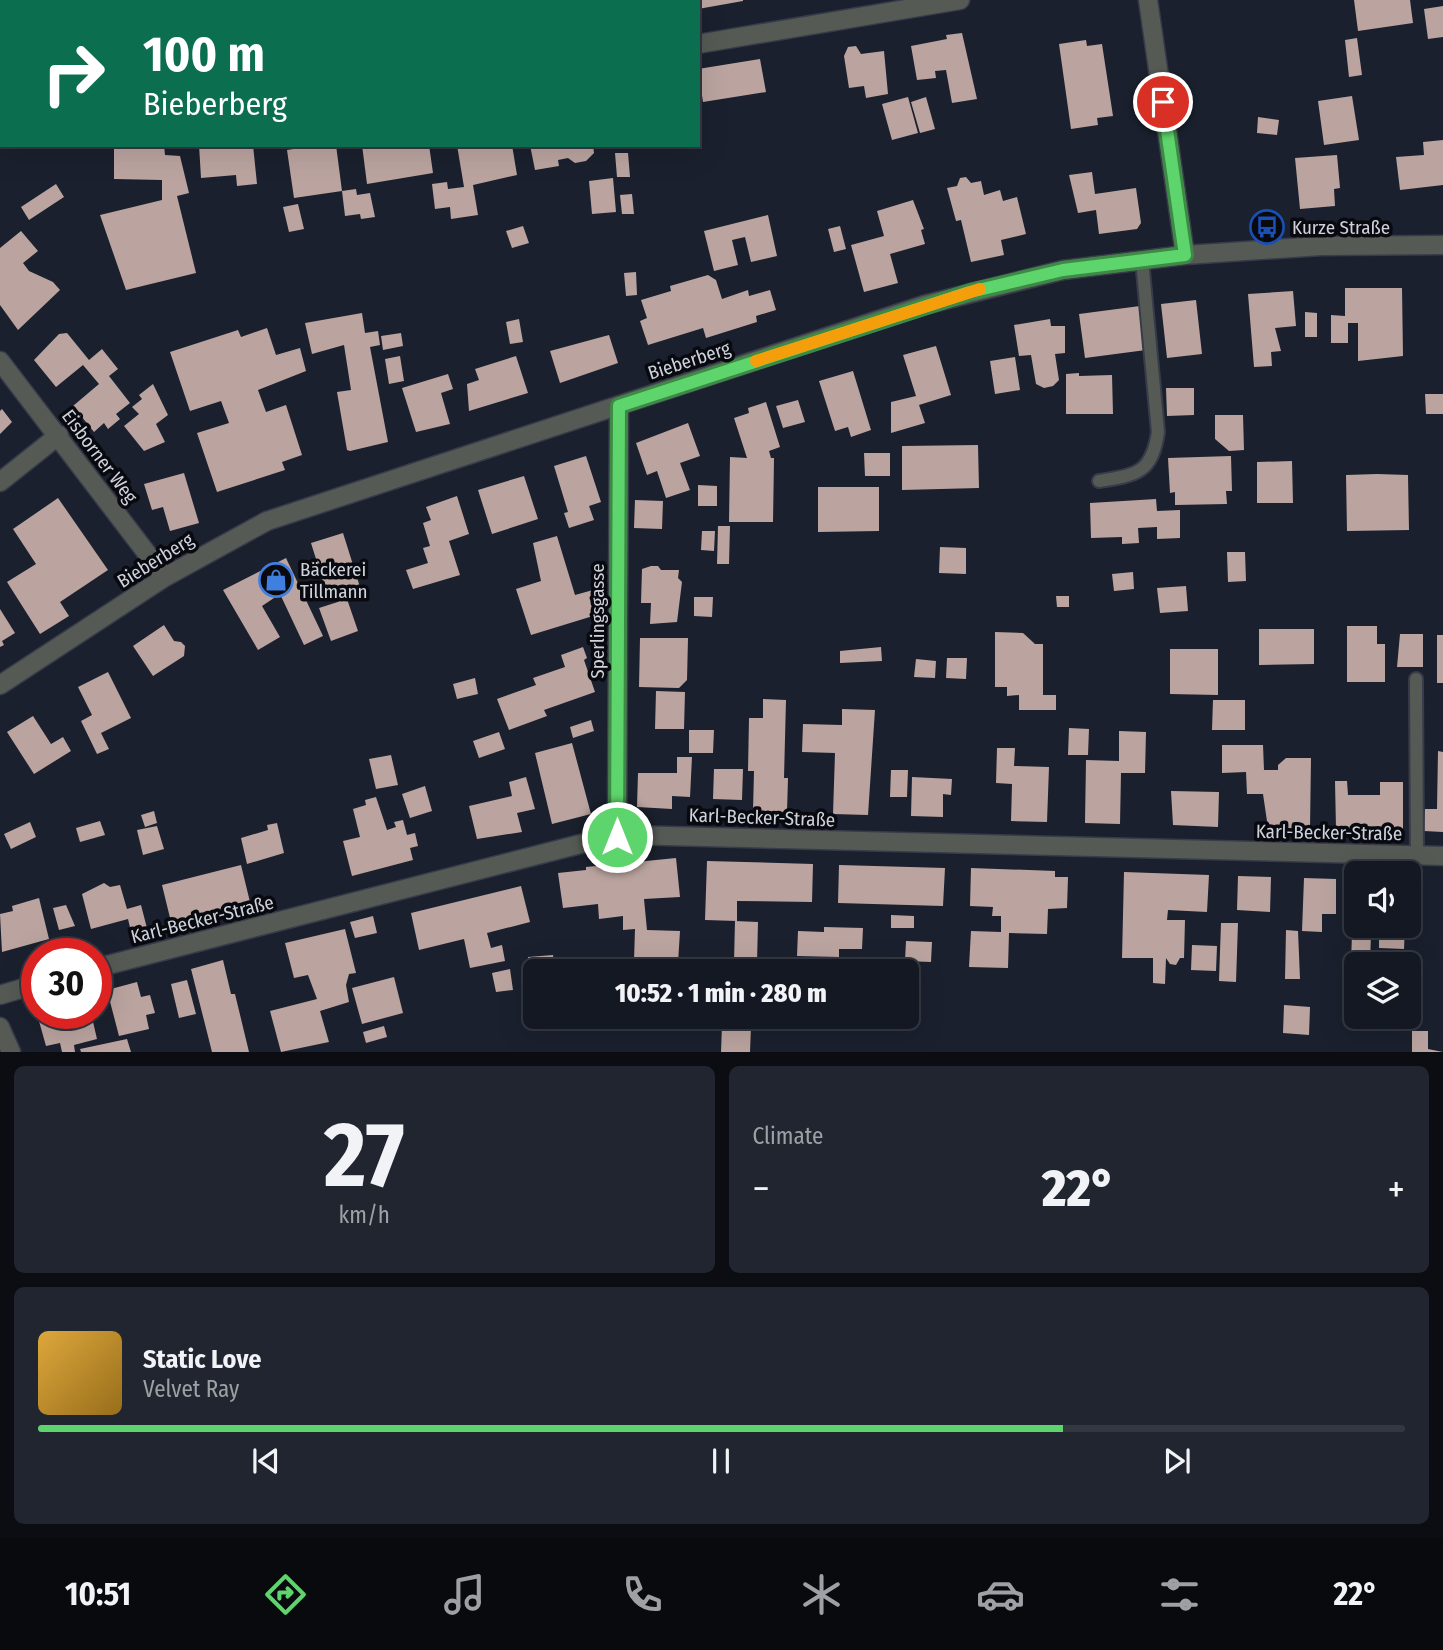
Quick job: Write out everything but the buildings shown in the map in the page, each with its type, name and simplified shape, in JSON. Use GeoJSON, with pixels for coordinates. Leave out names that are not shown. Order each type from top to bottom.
{"type":"FeatureCollection","features":[{"type":"Feature","properties":{"kind":"street"},"geometry":{"type":"LineString","coordinates":[[700,44],[960,0]]}},
{"type":"Feature","properties":{"kind":"street"},"geometry":{"type":"LineString","coordinates":[[1148,0],[1185,255]]}},
{"type":"Feature","properties":{"kind":"street","name":"Bieberberg"},"geometry":{"type":"LineString","coordinates":[[0,685],[165,577],[268,521],[970,292],[1063,270],[1185,255],[1321,246],[1443,246]]}},
{"type":"Feature","properties":{"kind":"street","name":"Eisborner Weg"},"geometry":{"type":"LineString","coordinates":[[0,361],[165,577]]}},
{"type":"Feature","properties":{"kind":"street","name":"Sperlingsgasse"},"geometry":{"type":"LineString","coordinates":[[617,837],[619,406]]}},
{"type":"Feature","properties":{"kind":"street"},"geometry":{"type":"LineString","coordinates":[[0,482],[59,435]]}},
{"type":"Feature","properties":{"kind":"street","name":"Karl-Becker-Straße"},"geometry":{"type":"LineString","coordinates":[[112,964],[617,837],[663,835],[1443,856]]}},
{"type":"Feature","properties":{"kind":"street"},"geometry":{"type":"LineString","coordinates":[[0,995],[21,989]]}},
{"type":"Feature","properties":{"kind":"street"},"geometry":{"type":"LineString","coordinates":[[0,1027],[11,1052]]}},
{"type":"Feature","properties":{"kind":"lane"},"geometry":{"type":"LineString","coordinates":[[1099,481],[1133,476],[1155,453],[1158,432],[1142,260]]}},
{"type":"Feature","properties":{"kind":"lane"},"geometry":{"type":"LineString","coordinates":[[1416,679],[1417,855]]}},
{"type":"Feature","properties":{"kind":"slow traffic"},"geometry":{"type":"LineString","coordinates":[[756,361],[980,289]]}},
{"type":"Feature","properties":{"kind":"place","name":"Kurze Straße"},"geometry":{"type":"Point","coordinates":[1267,227]}},
{"type":"Feature","properties":{"kind":"place","name":"Bäckerei Tillmann"},"geometry":{"type":"Point","coordinates":[276,580]}},
{"type":"Feature","properties":{"kind":"route"},"geometry":{"type":"LineString","coordinates":[[617,837],[619,406],[924,305],[1018,279],[1063,270],[1185,255],[1163,102]]}}]}
